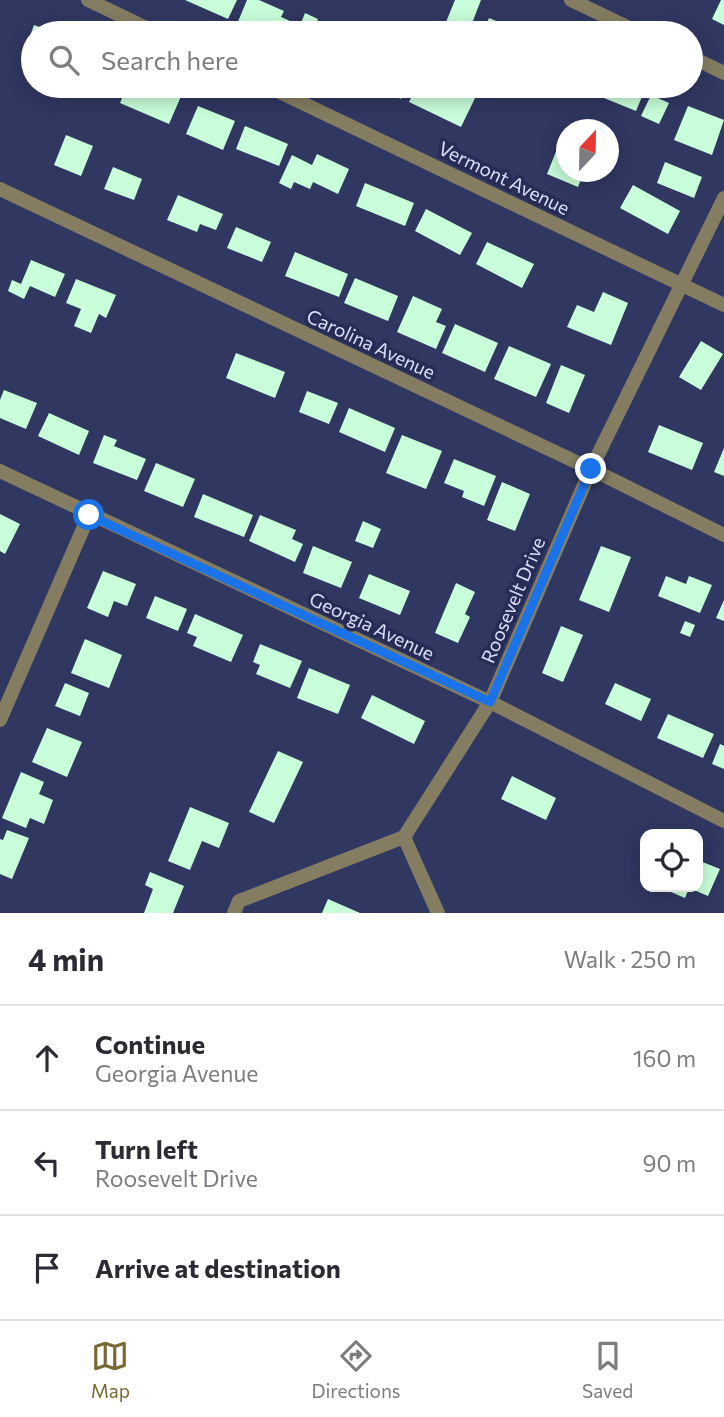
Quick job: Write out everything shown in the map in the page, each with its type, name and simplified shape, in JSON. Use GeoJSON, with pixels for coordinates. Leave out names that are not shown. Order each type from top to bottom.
{"type":"FeatureCollection","features":[{"type":"Feature","properties":{"kind":"street"},"geometry":{"type":"LineString","coordinates":[[88,0],[132,21]]}},
{"type":"Feature","properties":{"kind":"street"},"geometry":{"type":"LineString","coordinates":[[571,0],[615,21]]}},
{"type":"Feature","properties":{"kind":"street"},"geometry":{"type":"LineString","coordinates":[[703,63],[724,74]]}},
{"type":"Feature","properties":{"kind":"street","name":"Vermont Avenue"},"geometry":{"type":"LineString","coordinates":[[292,98],[724,305]]}},
{"type":"Feature","properties":{"kind":"street","name":"Carolina Avenue"},"geometry":{"type":"LineString","coordinates":[[0,189],[591,469],[724,535]]}},
{"type":"Feature","properties":{"kind":"street","name":"Roosevelt Drive"},"geometry":{"type":"LineString","coordinates":[[404,837],[490,702],[591,469],[724,198]]}},
{"type":"Feature","properties":{"kind":"street","name":"Georgia Avenue"},"geometry":{"type":"LineString","coordinates":[[0,471],[490,702],[724,821]]}},
{"type":"Feature","properties":{"kind":"street"},"geometry":{"type":"LineString","coordinates":[[0,720],[89,515]]}},
{"type":"Feature","properties":{"kind":"street"},"geometry":{"type":"LineString","coordinates":[[234,913],[239,901],[404,837],[438,913]]}},
{"type":"Feature","properties":{"kind":"building"},"geometry":{"type":"Polygon","coordinates":[[[185,0],[237,0],[228,19],[185,0]]]}},
{"type":"Feature","properties":{"kind":"building"},"geometry":{"type":"Polygon","coordinates":[[[247,0],[259,0],[284,11],[281,17],[290,21],[238,21],[247,0]]]}},
{"type":"Feature","properties":{"kind":"building"},"geometry":{"type":"Polygon","coordinates":[[[455,0],[481,0],[473,21],[446,21],[455,0]]]}},
{"type":"Feature","properties":{"kind":"building"},"geometry":{"type":"Polygon","coordinates":[[[721,0],[724,0],[724,25],[712,19],[721,0]]]}},
{"type":"Feature","properties":{"kind":"building"},"geometry":{"type":"Polygon","coordinates":[[[305,13],[318,19],[317,21],[302,21],[305,13]]]}},
{"type":"Feature","properties":{"kind":"building"},"geometry":{"type":"Polygon","coordinates":[[[122,98],[180,98],[169,124],[120,103],[122,98]]]}},
{"type":"Feature","properties":{"kind":"building"},"geometry":{"type":"Polygon","coordinates":[[[411,98],[475,98],[461,127],[409,102],[411,98]]]}},
{"type":"Feature","properties":{"kind":"building"},"geometry":{"type":"Polygon","coordinates":[[[604,98],[641,98],[636,111],[604,98]]]}},
{"type":"Feature","properties":{"kind":"building"},"geometry":{"type":"Polygon","coordinates":[[[650,98],[669,103],[659,124],[641,116],[650,98]]]}},
{"type":"Feature","properties":{"kind":"building"},"geometry":{"type":"Polygon","coordinates":[[[198,106],[235,121],[223,150],[186,134],[198,106]]]}},
{"type":"Feature","properties":{"kind":"building"},"geometry":{"type":"Polygon","coordinates":[[[688,106],[724,120],[712,155],[674,140],[688,106]]]}},
{"type":"Feature","properties":{"kind":"building"},"geometry":{"type":"Polygon","coordinates":[[[245,126],[288,144],[279,166],[236,149],[245,126]]]}},
{"type":"Feature","properties":{"kind":"building"},"geometry":{"type":"Polygon","coordinates":[[[66,135],[93,146],[81,176],[54,165],[66,135]]]}},
{"type":"Feature","properties":{"kind":"building"},"geometry":{"type":"Polygon","coordinates":[[[556,152],[556,178],[547,174],[556,152]]]}},
{"type":"Feature","properties":{"kind":"building"},"geometry":{"type":"Polygon","coordinates":[[[317,154],[349,169],[338,194],[313,182],[310,189],[294,182],[291,189],[279,183],[292,155],[312,165],[317,154]]]}},
{"type":"Feature","properties":{"kind":"building"},"geometry":{"type":"Polygon","coordinates":[[[665,162],[702,177],[694,198],[657,183],[665,162]]]}},
{"type":"Feature","properties":{"kind":"building"},"geometry":{"type":"Polygon","coordinates":[[[113,167],[142,179],[134,200],[104,189],[113,167]]]}},
{"type":"Feature","properties":{"kind":"building"},"geometry":{"type":"Polygon","coordinates":[[[566,182],[580,182],[578,187],[566,182]]]}},
{"type":"Feature","properties":{"kind":"building"},"geometry":{"type":"Polygon","coordinates":[[[365,183],[414,203],[405,226],[356,206],[365,183]]]}},
{"type":"Feature","properties":{"kind":"building"},"geometry":{"type":"Polygon","coordinates":[[[633,185],[680,211],[668,234],[620,208],[633,185]]]}},
{"type":"Feature","properties":{"kind":"building"},"geometry":{"type":"Polygon","coordinates":[[[178,195],[223,214],[216,230],[200,224],[197,232],[167,220],[178,195]]]}},
{"type":"Feature","properties":{"kind":"building"},"geometry":{"type":"Polygon","coordinates":[[[426,209],[472,233],[460,255],[415,231],[426,209]]]}},
{"type":"Feature","properties":{"kind":"building"},"geometry":{"type":"Polygon","coordinates":[[[236,227],[271,242],[262,262],[227,248],[236,227]]]}},
{"type":"Feature","properties":{"kind":"building"},"geometry":{"type":"Polygon","coordinates":[[[487,242],[534,264],[522,288],[476,264],[487,242]]]}},
{"type":"Feature","properties":{"kind":"building"},"geometry":{"type":"Polygon","coordinates":[[[295,252],[348,274],[339,297],[285,276],[295,252]]]}},
{"type":"Feature","properties":{"kind":"building"},"geometry":{"type":"Polygon","coordinates":[[[31,260],[65,274],[55,297],[30,286],[24,299],[8,291],[12,280],[21,284],[31,260]]]}},
{"type":"Feature","properties":{"kind":"building"},"geometry":{"type":"Polygon","coordinates":[[[355,278],[398,296],[388,321],[344,303],[355,278]]]}},
{"type":"Feature","properties":{"kind":"building"},"geometry":{"type":"Polygon","coordinates":[[[76,279],[116,295],[106,318],[99,314],[91,333],[74,326],[81,309],[66,303],[76,279]]]}},
{"type":"Feature","properties":{"kind":"building"},"geometry":{"type":"Polygon","coordinates":[[[603,292],[628,303],[611,345],[567,327],[577,305],[594,312],[603,292]]]}},
{"type":"Feature","properties":{"kind":"building"},"geometry":{"type":"Polygon","coordinates":[[[413,296],[442,309],[436,322],[446,326],[436,349],[397,332],[413,296]]]}},
{"type":"Feature","properties":{"kind":"building"},"geometry":{"type":"Polygon","coordinates":[[[455,324],[498,343],[485,372],[442,353],[455,324]]]}},
{"type":"Feature","properties":{"kind":"building"},"geometry":{"type":"Polygon","coordinates":[[[701,341],[723,354],[701,390],[679,377],[701,341]]]}},
{"type":"Feature","properties":{"kind":"building"},"geometry":{"type":"Polygon","coordinates":[[[509,346],[551,364],[536,397],[494,379],[509,346]]]}},
{"type":"Feature","properties":{"kind":"building"},"geometry":{"type":"Polygon","coordinates":[[[236,353],[285,372],[275,398],[226,378],[236,353]]]}},
{"type":"Feature","properties":{"kind":"building"},"geometry":{"type":"Polygon","coordinates":[[[561,365],[585,375],[569,413],[546,403],[561,365]]]}},
{"type":"Feature","properties":{"kind":"building"},"geometry":{"type":"Polygon","coordinates":[[[4,390],[37,403],[26,429],[0,418],[0,400],[4,390]]]}},
{"type":"Feature","properties":{"kind":"building"},"geometry":{"type":"Polygon","coordinates":[[[307,391],[338,403],[329,424],[299,412],[307,391]]]}},
{"type":"Feature","properties":{"kind":"building"},"geometry":{"type":"Polygon","coordinates":[[[349,408],[395,428],[385,452],[339,432],[349,408]]]}},
{"type":"Feature","properties":{"kind":"building"},"geometry":{"type":"Polygon","coordinates":[[[49,413],[89,431],[79,455],[38,436],[49,413]]]}},
{"type":"Feature","properties":{"kind":"building"},"geometry":{"type":"Polygon","coordinates":[[[659,425],[703,443],[692,470],[648,452],[659,425]]]}},
{"type":"Feature","properties":{"kind":"building"},"geometry":{"type":"Polygon","coordinates":[[[104,435],[117,440],[114,446],[146,459],[137,480],[93,463],[104,435]]]}},
{"type":"Feature","properties":{"kind":"building"},"geometry":{"type":"Polygon","coordinates":[[[402,435],[442,451],[426,489],[386,473],[402,435]]]}},
{"type":"Feature","properties":{"kind":"building"},"geometry":{"type":"Polygon","coordinates":[[[724,448],[724,476],[714,472],[724,448]]]}},
{"type":"Feature","properties":{"kind":"building"},"geometry":{"type":"Polygon","coordinates":[[[454,459],[496,476],[484,506],[462,497],[464,491],[444,483],[454,459]]]}},
{"type":"Feature","properties":{"kind":"building"},"geometry":{"type":"Polygon","coordinates":[[[156,463],[195,479],[183,507],[144,491],[156,463]]]}},
{"type":"Feature","properties":{"kind":"building"},"geometry":{"type":"Polygon","coordinates":[[[502,482],[530,494],[515,531],[487,520],[502,482]]]}},
{"type":"Feature","properties":{"kind":"building"},"geometry":{"type":"Polygon","coordinates":[[[203,494],[253,515],[244,537],[194,517],[203,494]]]}},
{"type":"Feature","properties":{"kind":"building"},"geometry":{"type":"Polygon","coordinates":[[[0,514],[20,524],[5,554],[0,551],[0,514]]]}},
{"type":"Feature","properties":{"kind":"building"},"geometry":{"type":"Polygon","coordinates":[[[260,515],[296,530],[292,539],[303,544],[295,562],[249,541],[260,515]]]}},
{"type":"Feature","properties":{"kind":"building"},"geometry":{"type":"Polygon","coordinates":[[[363,521],[381,529],[373,548],[355,541],[363,521]]]}},
{"type":"Feature","properties":{"kind":"building"},"geometry":{"type":"Polygon","coordinates":[[[313,546],[352,562],[341,588],[303,573],[313,546]]]}},
{"type":"Feature","properties":{"kind":"building"},"geometry":{"type":"Polygon","coordinates":[[[601,546],[631,557],[609,612],[579,600],[601,546]]]}},
{"type":"Feature","properties":{"kind":"building"},"geometry":{"type":"Polygon","coordinates":[[[103,571],[136,584],[127,606],[114,601],[108,617],[87,608],[103,571]]]}},
{"type":"Feature","properties":{"kind":"building"},"geometry":{"type":"Polygon","coordinates":[[[369,574],[410,591],[400,615],[359,598],[369,574]]]}},
{"type":"Feature","properties":{"kind":"building"},"geometry":{"type":"Polygon","coordinates":[[[666,576],[686,584],[689,576],[712,585],[700,613],[658,596],[666,576]]]}},
{"type":"Feature","properties":{"kind":"building"},"geometry":{"type":"Polygon","coordinates":[[[456,583],[475,592],[465,614],[470,617],[458,643],[435,633],[456,583]]]}},
{"type":"Feature","properties":{"kind":"building"},"geometry":{"type":"Polygon","coordinates":[[[155,596],[187,609],[178,631],[146,618],[155,596]]]}},
{"type":"Feature","properties":{"kind":"building"},"geometry":{"type":"Polygon","coordinates":[[[724,600],[724,621],[716,618],[724,600]]]}},
{"type":"Feature","properties":{"kind":"building"},"geometry":{"type":"Polygon","coordinates":[[[195,614],[243,635],[231,662],[193,646],[197,637],[187,633],[195,614]]]}},
{"type":"Feature","properties":{"kind":"building"},"geometry":{"type":"Polygon","coordinates":[[[685,621],[695,625],[690,637],[680,633],[685,621]]]}},
{"type":"Feature","properties":{"kind":"building"},"geometry":{"type":"Polygon","coordinates":[[[561,626],[583,635],[563,682],[542,673],[561,626]]]}},
{"type":"Feature","properties":{"kind":"building"},"geometry":{"type":"Polygon","coordinates":[[[85,639],[122,655],[109,688],[71,673],[85,639]]]}},
{"type":"Feature","properties":{"kind":"building"},"geometry":{"type":"Polygon","coordinates":[[[260,644],[302,661],[290,688],[256,674],[260,665],[253,662],[260,644]]]}},
{"type":"Feature","properties":{"kind":"building"},"geometry":{"type":"Polygon","coordinates":[[[309,668],[350,685],[338,714],[297,698],[309,668]]]}},
{"type":"Feature","properties":{"kind":"building"},"geometry":{"type":"Polygon","coordinates":[[[65,683],[89,693],[80,716],[55,706],[65,683]]]}},
{"type":"Feature","properties":{"kind":"building"},"geometry":{"type":"Polygon","coordinates":[[[615,683],[651,699],[641,721],[605,704],[615,683]]]}},
{"type":"Feature","properties":{"kind":"building"},"geometry":{"type":"Polygon","coordinates":[[[372,695],[425,721],[414,744],[361,718],[372,695]]]}},
{"type":"Feature","properties":{"kind":"building"},"geometry":{"type":"Polygon","coordinates":[[[668,714],[714,734],[703,758],[657,738],[668,714]]]}},
{"type":"Feature","properties":{"kind":"building"},"geometry":{"type":"Polygon","coordinates":[[[47,728],[82,742],[67,777],[32,762],[47,728]]]}},
{"type":"Feature","properties":{"kind":"building"},"geometry":{"type":"Polygon","coordinates":[[[720,744],[724,746],[724,769],[712,764],[720,744]]]}},
{"type":"Feature","properties":{"kind":"building"},"geometry":{"type":"Polygon","coordinates":[[[278,751],[303,762],[274,823],[249,812],[278,751]]]}},
{"type":"Feature","properties":{"kind":"building"},"geometry":{"type":"Polygon","coordinates":[[[21,772],[44,782],[39,794],[53,800],[44,824],[30,818],[26,828],[2,818],[21,772]]]}},
{"type":"Feature","properties":{"kind":"building"},"geometry":{"type":"Polygon","coordinates":[[[512,776],[556,798],[546,820],[501,799],[512,776]]]}},
{"type":"Feature","properties":{"kind":"building"},"geometry":{"type":"Polygon","coordinates":[[[190,807],[229,823],[219,848],[202,841],[190,870],[168,861],[190,807]]]}},
{"type":"Feature","properties":{"kind":"building"},"geometry":{"type":"Polygon","coordinates":[[[7,830],[29,838],[12,879],[0,874],[0,839],[3,840],[7,830]]]}},
{"type":"Feature","properties":{"kind":"building"},"geometry":{"type":"Polygon","coordinates":[[[703,862],[720,869],[708,896],[698,892],[703,892],[703,862]]]}},
{"type":"Feature","properties":{"kind":"building"},"geometry":{"type":"Polygon","coordinates":[[[150,872],[184,886],[173,913],[144,913],[153,889],[145,885],[150,872]]]}},
{"type":"Feature","properties":{"kind":"building"},"geometry":{"type":"Polygon","coordinates":[[[671,892],[687,892],[685,898],[671,892]]]}},
{"type":"Feature","properties":{"kind":"building"},"geometry":{"type":"Polygon","coordinates":[[[328,899],[360,913],[322,913],[328,899]]]}},
{"type":"Feature","properties":{"kind":"route"},"geometry":{"type":"LineString","coordinates":[[89,515],[490,702],[591,469]]}}]}
